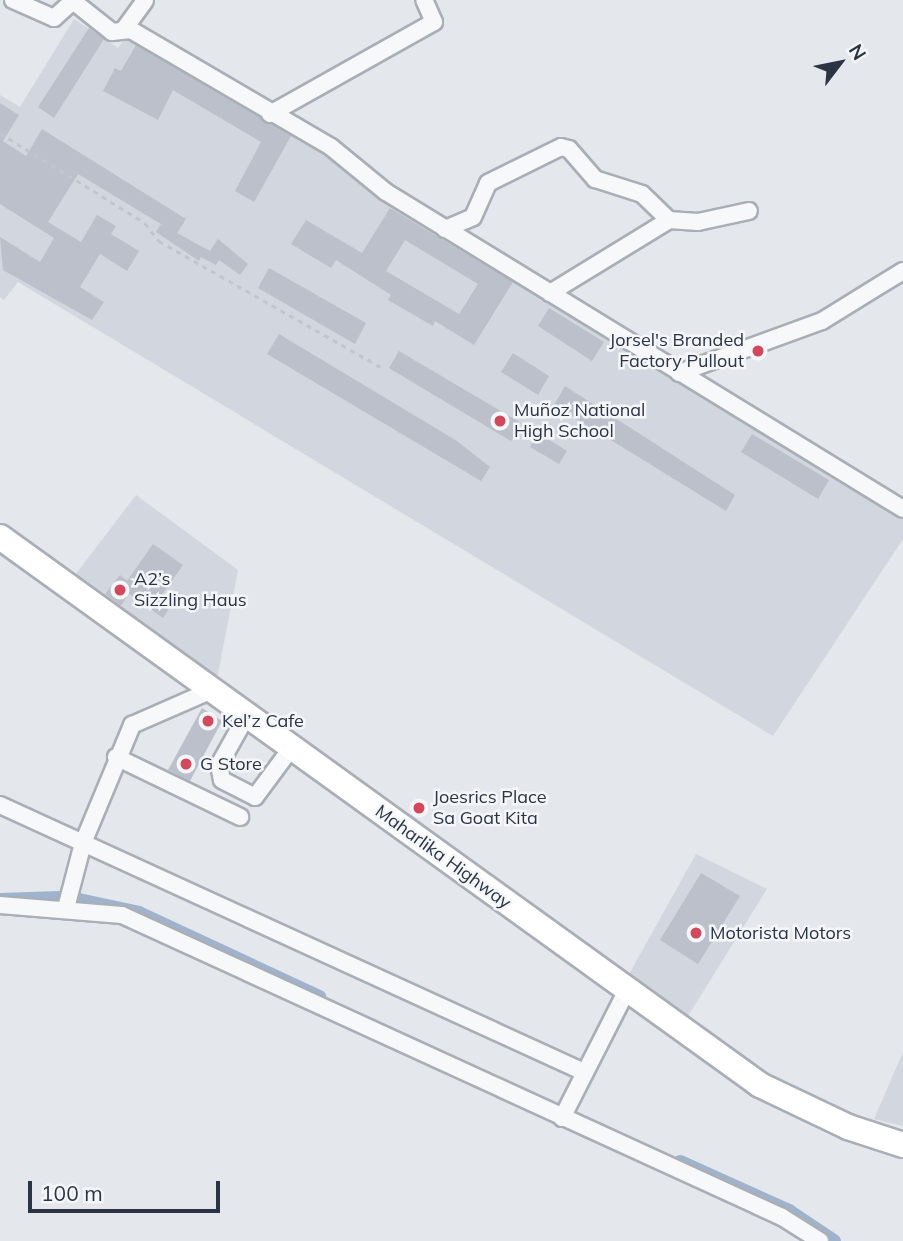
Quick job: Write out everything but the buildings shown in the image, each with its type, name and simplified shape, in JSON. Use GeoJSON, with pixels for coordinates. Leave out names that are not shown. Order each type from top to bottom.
{"type":"FeatureCollection","features":[{"type":"Feature","properties":{"kind":"highway","name":"Maharlika Highway"},"geometry":{"type":"LineString","coordinates":[[0,537],[626,992],[786,1100],[903,1145]]}},
{"type":"Feature","properties":{"kind":"street"},"geometry":{"type":"LineString","coordinates":[[13,0],[54,18],[73,0],[112,32],[123,33],[145,0]]}},
{"type":"Feature","properties":{"kind":"street"},"geometry":{"type":"LineString","coordinates":[[270,114],[434,22],[424,0]]}},
{"type":"Feature","properties":{"kind":"street"},"geometry":{"type":"LineString","coordinates":[[125,28],[331,147],[386,192],[903,509]]}},
{"type":"Feature","properties":{"kind":"street"},"geometry":{"type":"LineString","coordinates":[[445,229],[473,217],[488,183],[561,147],[569,149],[595,179],[642,194],[669,220]]}},
{"type":"Feature","properties":{"kind":"street"},"geometry":{"type":"LineString","coordinates":[[550,293],[669,220],[698,222],[749,211]]}},
{"type":"Feature","properties":{"kind":"street"},"geometry":{"type":"LineString","coordinates":[[679,373],[821,321],[903,271]]}},
{"type":"Feature","properties":{"kind":"street"},"geometry":{"type":"LineString","coordinates":[[66,908],[83,843],[116,757],[139,720],[212,690]]}},
{"type":"Feature","properties":{"kind":"street"},"geometry":{"type":"LineString","coordinates":[[247,715],[219,765],[222,780],[255,797],[292,747]]}},
{"type":"Feature","properties":{"kind":"street"},"geometry":{"type":"LineString","coordinates":[[116,757],[240,817]]}},
{"type":"Feature","properties":{"kind":"street"},"geometry":{"type":"LineString","coordinates":[[0,806],[584,1072]]}},
{"type":"Feature","properties":{"kind":"street"},"geometry":{"type":"LineString","coordinates":[[0,905],[66,908],[122,915],[782,1217],[820,1241]]}},
{"type":"Feature","properties":{"kind":"street"},"geometry":{"type":"LineString","coordinates":[[562,1118],[626,992]]}},
{"type":"Feature","properties":{"kind":"path"},"geometry":{"type":"LineString","coordinates":[[0,133],[145,223],[159,241],[381,367]]}},
{"type":"Feature","properties":{"kind":"shaded area","name":"Muñoz National High School"},"geometry":{"type":"Polygon","coordinates":[[[74,19],[118,48],[128,34],[329,151],[903,517],[903,539],[773,736],[18,282],[4,300],[0,297],[0,95],[20,107],[74,19]]]}},
{"type":"Feature","properties":{"kind":"shaded area"},"geometry":{"type":"Polygon","coordinates":[[[136,495],[238,570],[217,679],[121,606],[134,587],[120,576],[105,594],[76,574],[136,495]]]}},
{"type":"Feature","properties":{"kind":"shaded area","name":"Motorista Motors"},"geometry":{"type":"Polygon","coordinates":[[[696,854],[767,889],[688,1016],[628,976],[696,854]]]}},
{"type":"Feature","properties":{"kind":"shaded area"},"geometry":{"type":"Polygon","coordinates":[[[903,1052],[903,1126],[874,1119],[903,1052]]]}},
{"type":"Feature","properties":{"kind":"waterway"},"geometry":{"type":"LineString","coordinates":[[1,900],[59,898]]}},
{"type":"Feature","properties":{"kind":"waterway"},"geometry":{"type":"LineString","coordinates":[[79,900],[139,913],[319,997]]}},
{"type":"Feature","properties":{"kind":"waterway"},"geometry":{"type":"LineString","coordinates":[[680,1162],[789,1211],[834,1241]]}},
{"type":"Feature","properties":{"kind":"place","name":"Jorsel's Branded Factory Pullout"},"geometry":{"type":"Point","coordinates":[758,351]}},
{"type":"Feature","properties":{"kind":"place","name":"Muñoz National High School"},"geometry":{"type":"Point","coordinates":[500,421]}},
{"type":"Feature","properties":{"kind":"place","name":"A2’s Sizzling Haus"},"geometry":{"type":"Point","coordinates":[120,590]}},
{"type":"Feature","properties":{"kind":"place","name":"Kel’z Cafe"},"geometry":{"type":"Point","coordinates":[208,721]}},
{"type":"Feature","properties":{"kind":"place","name":"G Store"},"geometry":{"type":"Point","coordinates":[186,764]}},
{"type":"Feature","properties":{"kind":"place","name":"Joesrics Place Sa Goat Kita"},"geometry":{"type":"Point","coordinates":[419,808]}},
{"type":"Feature","properties":{"kind":"place","name":"Motorista Motors"},"geometry":{"type":"Point","coordinates":[696,933]}}]}
